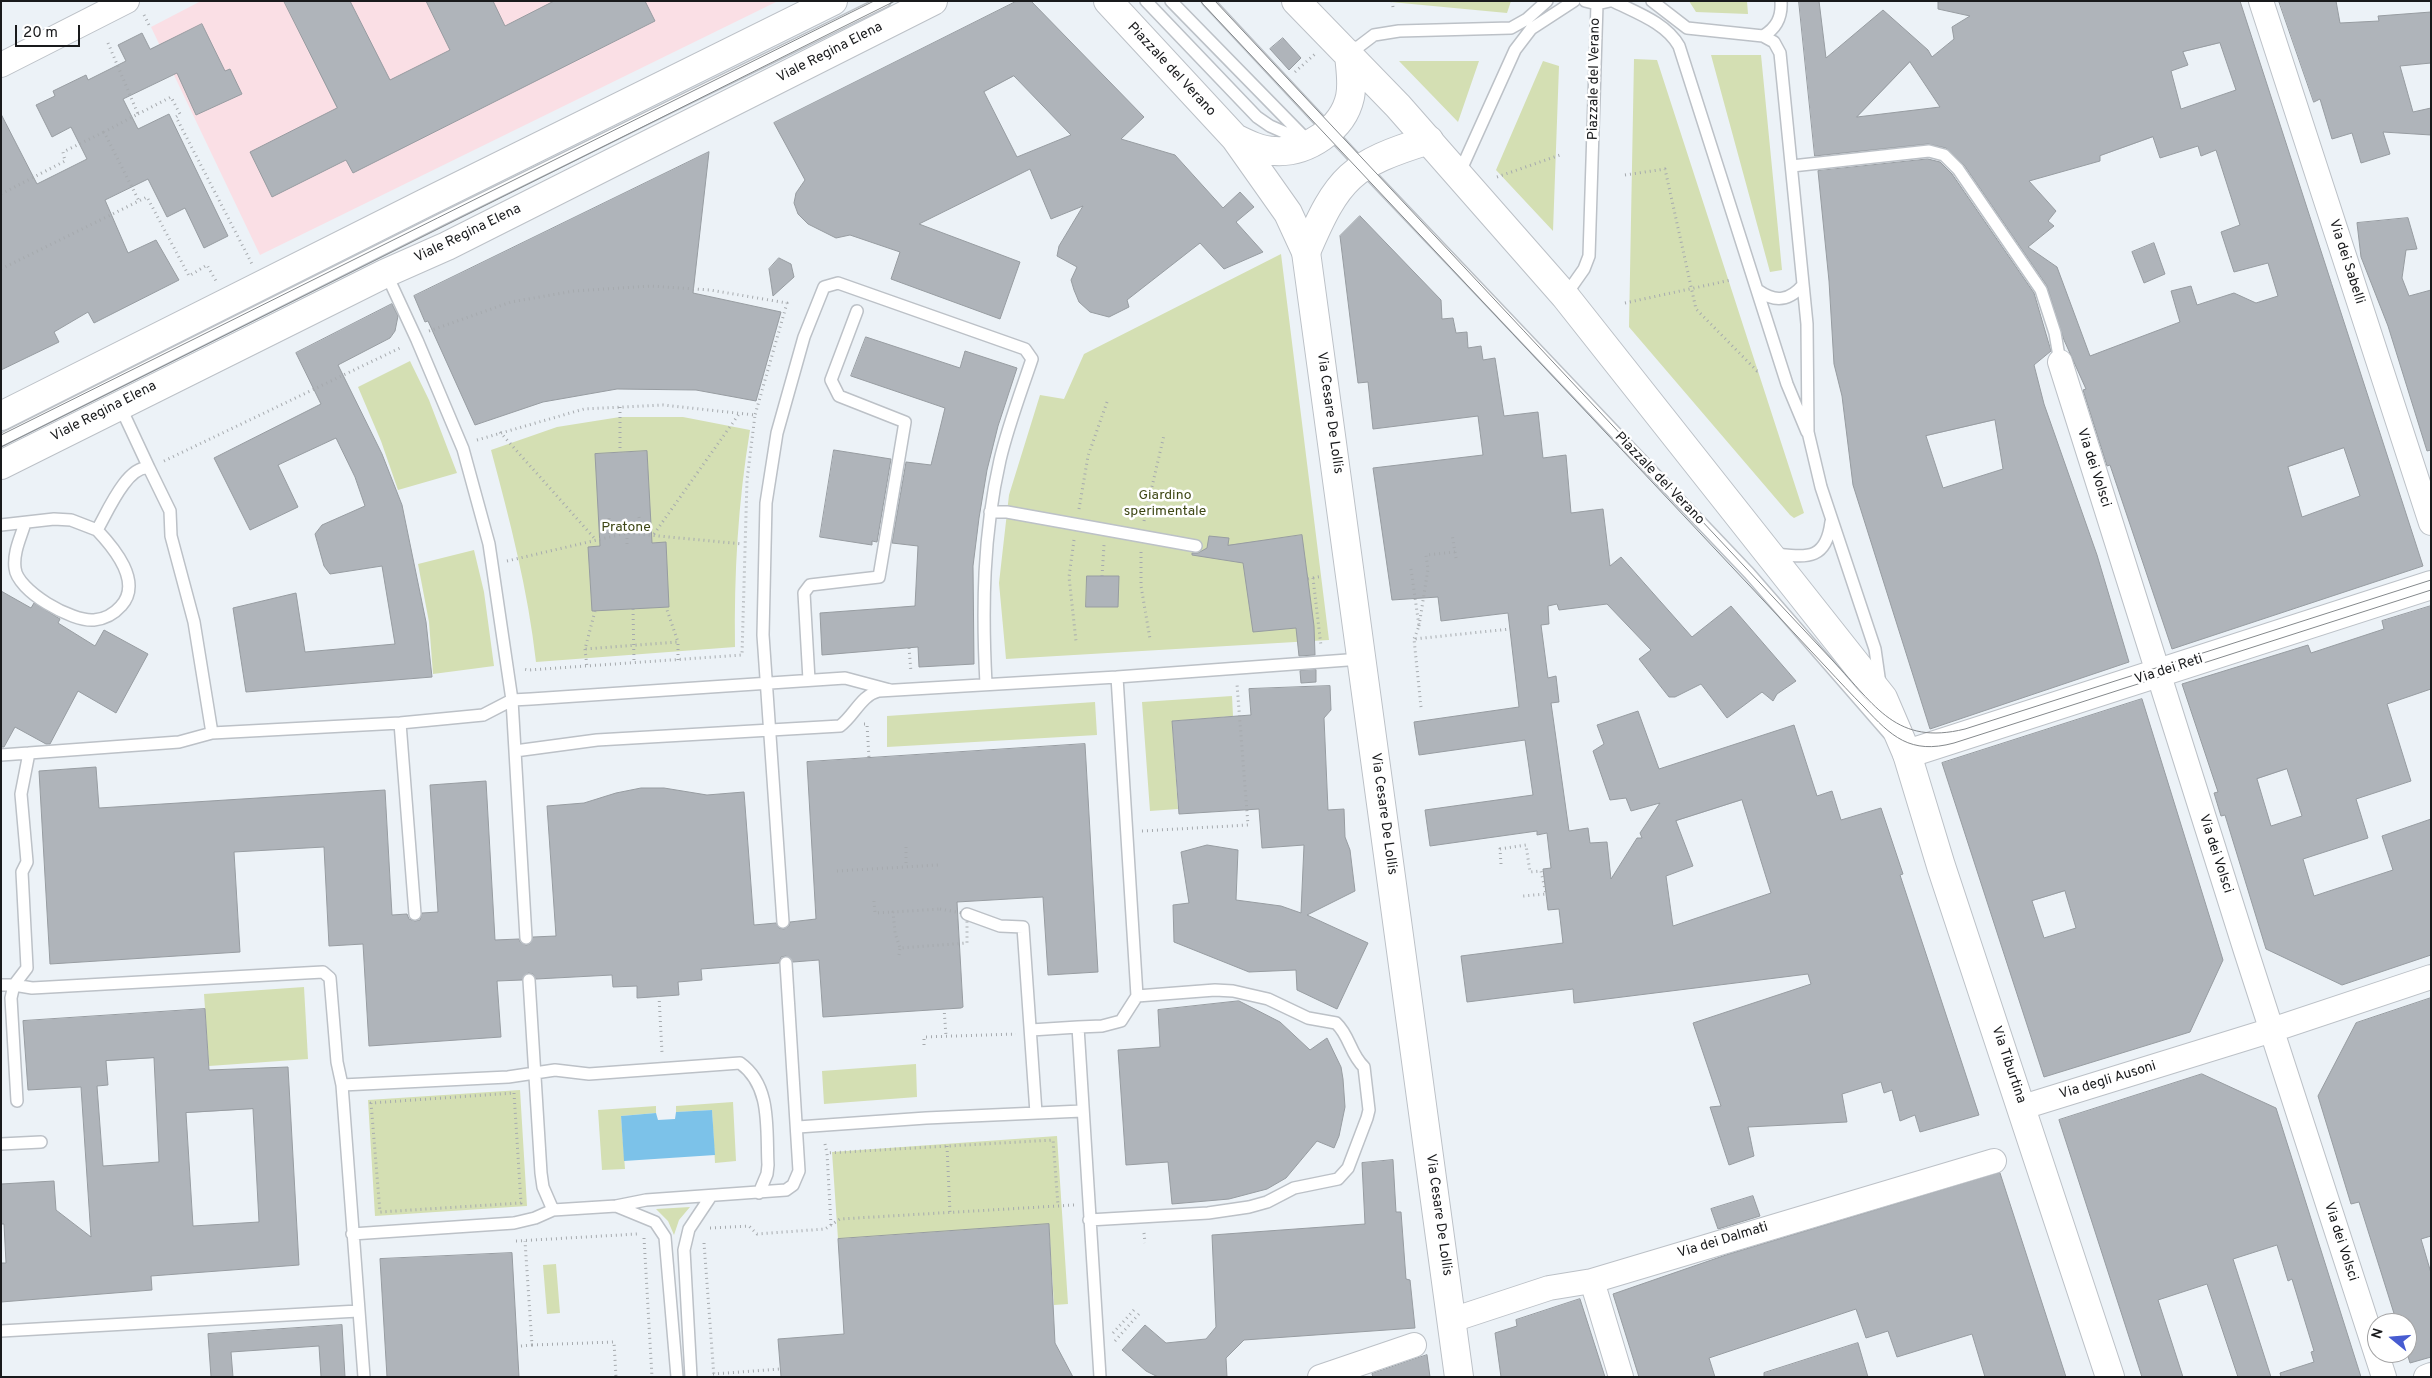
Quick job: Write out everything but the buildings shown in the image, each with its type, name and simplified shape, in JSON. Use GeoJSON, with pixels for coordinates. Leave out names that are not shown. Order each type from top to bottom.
{"type":"FeatureCollection","features":[{"type":"Feature","properties":{"kind":"main road"},"geometry":{"type":"LineString","coordinates":[[1,416],[432,199],[833,1]]}},
{"type":"Feature","properties":{"kind":"main road","name":"Viale Regina Elena"},"geometry":{"type":"LineString","coordinates":[[1,465],[119,404],[386,273],[447,246],[933,1]]}},
{"type":"Feature","properties":{"kind":"main road","name":"Piazzale del Verano"},"geometry":{"type":"LineString","coordinates":[[1108,1],[1235,138],[1288,213],[1306,252]]}},
{"type":"Feature","properties":{"kind":"main road","name":"Piazzale del Verano"},"geometry":{"type":"LineString","coordinates":[[1296,1],[1349,54],[1429,140],[1565,296],[1883,698],[1907,754]]}},
{"type":"Feature","properties":{"kind":"main road"},"geometry":{"type":"LineString","coordinates":[[1320,137],[1341,117],[1349,101],[1351,85],[1349,54]]}},
{"type":"Feature","properties":{"kind":"main road","name":"Piazzale del Verano"},"geometry":{"type":"LineString","coordinates":[[1235,138],[1260,149],[1275,151],[1320,137]]}},
{"type":"Feature","properties":{"kind":"main road"},"geometry":{"type":"LineString","coordinates":[[1306,252],[1320,218],[1335,193],[1362,166],[1384,154],[1429,140]]}},
{"type":"Feature","properties":{"kind":"main road","name":"Via Cesare De Lollis"},"geometry":{"type":"LineString","coordinates":[[1306,252],[1459,1377]]}},
{"type":"Feature","properties":{"kind":"main road","name":"Via dei Reti"},"geometry":{"type":"LineString","coordinates":[[1907,754],[2431,585]]}},
{"type":"Feature","properties":{"kind":"main road","name":"Via Tiburtina"},"geometry":{"type":"LineString","coordinates":[[1907,754],[1941,866],[2110,1377]]}},
{"type":"Feature","properties":{"kind":"street"},"geometry":{"type":"LineString","coordinates":[[1,65],[127,1]]}},
{"type":"Feature","properties":{"kind":"street","name":"Via dei Sabelli"},"geometry":{"type":"LineString","coordinates":[[2261,1],[2431,523]]}},
{"type":"Feature","properties":{"kind":"street","name":"Via dei Volsci"},"geometry":{"type":"LineString","coordinates":[[2060,362],[2246,951],[2384,1377]]}},
{"type":"Feature","properties":{"kind":"street","name":"Via degli Ausoni"},"geometry":{"type":"LineString","coordinates":[[2022,1107],[2272,1030],[2431,977]]}},
{"type":"Feature","properties":{"kind":"street","name":"Via dei Dalmati"},"geometry":{"type":"LineString","coordinates":[[1452,1320],[1549,1288],[1592,1280],[1994,1161]]}},
{"type":"Feature","properties":{"kind":"street"},"geometry":{"type":"LineString","coordinates":[[1592,1280],[1621,1377]]}},
{"type":"Feature","properties":{"kind":"street"},"geometry":{"type":"LineString","coordinates":[[1320,1377],[1414,1345]]}},
{"type":"Feature","properties":{"kind":"street"},"geometry":{"type":"LineString","coordinates":[[2426,1377],[2431,1375]]}},
{"type":"Feature","properties":{"kind":"lane","name":"Viale Regina Elena"},"geometry":{"type":"LineString","coordinates":[[1,440],[442,219],[885,1]]}},
{"type":"Feature","properties":{"kind":"lane","name":"Piazzale del Verano"},"geometry":{"type":"LineString","coordinates":[[1146,1],[1257,117],[1281,132],[1320,137]]}},
{"type":"Feature","properties":{"kind":"lane","name":"Piazzale del Verano"},"geometry":{"type":"LineString","coordinates":[[1171,1],[1320,137],[1362,166],[1749,573],[1907,754]]}},
{"type":"Feature","properties":{"kind":"lane","name":"Piazzale del Verano"},"geometry":{"type":"LineString","coordinates":[[1208,1],[1320,137]]}},
{"type":"Feature","properties":{"kind":"lane"},"geometry":{"type":"LineString","coordinates":[[1349,54],[1374,34],[1399,31],[1511,28],[1527,19],[1547,1]]}},
{"type":"Feature","properties":{"kind":"lane"},"geometry":{"type":"LineString","coordinates":[[1459,174],[1497,87],[1520,42],[1540,22],[1574,1]]}},
{"type":"Feature","properties":{"kind":"lane","name":"Piazzale del Verano"},"geometry":{"type":"LineString","coordinates":[[1565,296],[1584,269],[1589,256],[1591,2],[1611,1],[1660,26],[1673,36],[1679,46],[1792,399],[1808,432],[1831,518],[1875,649],[1883,698]]}},
{"type":"Feature","properties":{"kind":"lane"},"geometry":{"type":"LineString","coordinates":[[1653,1],[1687,28],[1763,36],[1778,22],[1781,1]]}},
{"type":"Feature","properties":{"kind":"lane","name":"Piazzale del Verano"},"geometry":{"type":"LineString","coordinates":[[1763,36],[1774,42],[1782,60],[1808,345],[1808,432]]}},
{"type":"Feature","properties":{"kind":"lane","name":"Via dei Volsci"},"geometry":{"type":"LineString","coordinates":[[1792,166],[1929,151],[1944,155],[1958,169],[2036,280],[2047,308],[2060,362]]}},
{"type":"Feature","properties":{"kind":"lane"},"geometry":{"type":"LineString","coordinates":[[386,273],[422,338],[463,449],[489,544],[512,700],[526,938]]}},
{"type":"Feature","properties":{"kind":"lane"},"geometry":{"type":"LineString","coordinates":[[783,922],[764,635],[766,503],[777,433],[804,337],[824,287],[838,283],[1025,349],[1032,359],[1000,458],[990,512],[983,578],[982,616],[986,684]]}},
{"type":"Feature","properties":{"kind":"lane"},"geometry":{"type":"LineString","coordinates":[[1759,291],[1772,298],[1786,299],[1803,285]]}},
{"type":"Feature","properties":{"kind":"lane"},"geometry":{"type":"LineString","coordinates":[[809,680],[804,593],[810,585],[879,577],[905,422],[839,396],[831,380],[858,311]]}},
{"type":"Feature","properties":{"kind":"lane"},"geometry":{"type":"LineString","coordinates":[[119,404],[170,511],[171,536],[194,622],[212,733]]}},
{"type":"Feature","properties":{"kind":"lane"},"geometry":{"type":"LineString","coordinates":[[97,530],[128,478],[136,470],[149,468]]}},
{"type":"Feature","properties":{"kind":"lane"},"geometry":{"type":"LineString","coordinates":[[990,512],[1007,512],[1196,546]]}},
{"type":"Feature","properties":{"kind":"lane","name":"Piazzale del Verano"},"geometry":{"type":"LineString","coordinates":[[1771,554],[1803,556],[1818,552],[1827,543],[1831,518]]}},
{"type":"Feature","properties":{"kind":"lane"},"geometry":{"type":"LineString","coordinates":[[1,525],[40,520],[71,520],[97,530],[117,554],[130,584],[124,602],[116,612],[92,620],[66,613],[34,594],[19,581],[15,568],[16,552],[25,523]]}},
{"type":"Feature","properties":{"kind":"lane"},"geometry":{"type":"LineString","coordinates":[[515,751],[597,740],[840,726],[851,716],[866,697],[875,692],[890,690],[1117,677],[1362,659]]}},
{"type":"Feature","properties":{"kind":"lane"},"geometry":{"type":"LineString","coordinates":[[1032,1031],[1102,1026],[1121,1021],[1137,996],[1117,677]]}},
{"type":"Feature","properties":{"kind":"lane"},"geometry":{"type":"LineString","coordinates":[[1,755],[179,742],[212,733],[400,723],[483,715],[512,700],[845,678],[890,690]]}},
{"type":"Feature","properties":{"kind":"lane"},"geometry":{"type":"LineString","coordinates":[[400,723],[415,914]]}},
{"type":"Feature","properties":{"kind":"lane"},"geometry":{"type":"LineString","coordinates":[[17,1101],[11,998],[14,985],[27,968],[22,872],[27,862],[22,794],[29,753]]}},
{"type":"Feature","properties":{"kind":"lane"},"geometry":{"type":"LineString","coordinates":[[966,914],[1000,926],[1023,927],[1032,1031],[1036,1113]]}},
{"type":"Feature","properties":{"kind":"lane"},"geometry":{"type":"LineString","coordinates":[[352,1234],[514,1222],[535,1218],[553,1210],[616,1206],[646,1200],[786,1190],[798,1178],[799,1171],[798,1127],[786,963]]}},
{"type":"Feature","properties":{"kind":"lane"},"geometry":{"type":"LineString","coordinates":[[1,986],[14,985],[32,988],[323,972],[330,978],[337,1062],[342,1085],[364,1377]]}},
{"type":"Feature","properties":{"kind":"lane"},"geometry":{"type":"LineString","coordinates":[[529,980],[540,1173],[543,1187],[553,1210]]}},
{"type":"Feature","properties":{"kind":"lane"},"geometry":{"type":"LineString","coordinates":[[1089,1220],[1208,1213],[1249,1207],[1267,1202],[1294,1188],[1338,1179],[1348,1168],[1369,1110],[1364,1067],[1354,1058],[1346,1037],[1336,1023],[1308,1018],[1268,999],[1233,991],[1215,990],[1137,996]]}},
{"type":"Feature","properties":{"kind":"lane"},"geometry":{"type":"LineString","coordinates":[[1078,1027],[1100,1377]]}},
{"type":"Feature","properties":{"kind":"lane"},"geometry":{"type":"LineString","coordinates":[[342,1085],[508,1077],[534,1071],[565,1070],[589,1074],[740,1063],[758,1081],[763,1097],[768,1174],[759,1193]]}},
{"type":"Feature","properties":{"kind":"lane"},"geometry":{"type":"LineString","coordinates":[[798,1127],[1082,1111]]}},
{"type":"Feature","properties":{"kind":"lane"},"geometry":{"type":"LineString","coordinates":[[1,1144],[41,1142]]}},
{"type":"Feature","properties":{"kind":"lane"},"geometry":{"type":"LineString","coordinates":[[692,1377],[684,1250],[689,1229],[711,1196]]}},
{"type":"Feature","properties":{"kind":"lane"},"geometry":{"type":"LineString","coordinates":[[616,1206],[655,1222],[665,1237],[677,1377]]}},
{"type":"Feature","properties":{"kind":"lane"},"geometry":{"type":"LineString","coordinates":[[1,1331],[358,1311]]}},
{"type":"Feature","properties":{"kind":"path"},"geometry":{"type":"LineString","coordinates":[[1392,1],[1393,7]]}},
{"type":"Feature","properties":{"kind":"path"},"geometry":{"type":"LineString","coordinates":[[108,43],[138,114]]}},
{"type":"Feature","properties":{"kind":"path"},"geometry":{"type":"LineString","coordinates":[[1,194],[65,161],[63,152],[171,98],[180,114],[176,117],[253,266]]}},
{"type":"Feature","properties":{"kind":"path"},"geometry":{"type":"LineString","coordinates":[[104,132],[139,201]]}},
{"type":"Feature","properties":{"kind":"path"},"geometry":{"type":"LineString","coordinates":[[1497,177],[1560,154]]}},
{"type":"Feature","properties":{"kind":"path"},"geometry":{"type":"LineString","coordinates":[[1626,175],[1665,169],[1690,289],[1696,309],[1757,371],[1760,370]]}},
{"type":"Feature","properties":{"kind":"path"},"geometry":{"type":"LineString","coordinates":[[1,269],[147,197],[189,276],[207,265],[217,284]]}},
{"type":"Feature","properties":{"kind":"path"},"geometry":{"type":"LineString","coordinates":[[1625,303],[1731,280]]}},
{"type":"Feature","properties":{"kind":"path"},"geometry":{"type":"LineString","coordinates":[[160,463],[422,338],[425,333],[511,302],[574,291],[651,286],[710,290],[787,303],[755,415],[747,480],[743,544],[742,655],[587,667],[529,670],[519,668]]}},
{"type":"Feature","properties":{"kind":"path"},"geometry":{"type":"LineString","coordinates":[[471,433],[474,442],[500,432],[584,409],[663,405],[755,415]]}},
{"type":"Feature","properties":{"kind":"path"},"geometry":{"type":"LineString","coordinates":[[620,407],[620,453]]}},
{"type":"Feature","properties":{"kind":"path"},"geometry":{"type":"LineString","coordinates":[[653,535],[740,414]]}},
{"type":"Feature","properties":{"kind":"path"},"geometry":{"type":"LineString","coordinates":[[500,432],[596,540]]}},
{"type":"Feature","properties":{"kind":"path"},"geometry":{"type":"LineString","coordinates":[[639,517],[641,534]]}},
{"type":"Feature","properties":{"kind":"path"},"geometry":{"type":"LineString","coordinates":[[609,518],[610,536]]}},
{"type":"Feature","properties":{"kind":"path"},"geometry":{"type":"LineString","coordinates":[[1102,576],[1106,530]]}},
{"type":"Feature","properties":{"kind":"path"},"geometry":{"type":"LineString","coordinates":[[506,562],[627,533],[743,544]]}},
{"type":"Feature","properties":{"kind":"path"},"geometry":{"type":"LineString","coordinates":[[627,533],[627,545]]}},
{"type":"Feature","properties":{"kind":"path"},"geometry":{"type":"LineString","coordinates":[[1452,534],[1456,558]]}},
{"type":"Feature","properties":{"kind":"path"},"geometry":{"type":"LineString","coordinates":[[504,552],[508,571]]}},
{"type":"Feature","properties":{"kind":"path"},"geometry":{"type":"LineString","coordinates":[[1421,706],[1414,639],[1419,626],[1428,569],[1426,556],[1455,552]]}},
{"type":"Feature","properties":{"kind":"path"},"geometry":{"type":"LineString","coordinates":[[1411,569],[1419,626]]}},
{"type":"Feature","properties":{"kind":"path"},"geometry":{"type":"LineString","coordinates":[[1308,579],[1322,576]]}},
{"type":"Feature","properties":{"kind":"path"},"geometry":{"type":"LineString","coordinates":[[1313,578],[1322,662]]}},
{"type":"Feature","properties":{"kind":"path"},"geometry":{"type":"LineString","coordinates":[[666,607],[678,642],[678,660]]}},
{"type":"Feature","properties":{"kind":"path"},"geometry":{"type":"LineString","coordinates":[[633,609],[634,664]]}},
{"type":"Feature","properties":{"kind":"path"},"geometry":{"type":"LineString","coordinates":[[587,667],[585,649],[595,611]]}},
{"type":"Feature","properties":{"kind":"path"},"geometry":{"type":"LineString","coordinates":[[1414,639],[1510,629]]}},
{"type":"Feature","properties":{"kind":"path"},"geometry":{"type":"LineString","coordinates":[[585,649],[678,642]]}},
{"type":"Feature","properties":{"kind":"path"},"geometry":{"type":"LineString","coordinates":[[909,648],[913,688]]}},
{"type":"Feature","properties":{"kind":"path"},"geometry":{"type":"LineString","coordinates":[[1127,831],[1248,825],[1236,668]]}},
{"type":"Feature","properties":{"kind":"path"},"geometry":{"type":"LineString","coordinates":[[840,726],[867,724],[869,758]]}},
{"type":"Feature","properties":{"kind":"path"},"geometry":{"type":"LineString","coordinates":[[1501,864],[1500,849],[1526,845],[1530,872],[1541,870],[1546,894],[1523,896]]}},
{"type":"Feature","properties":{"kind":"path"},"geometry":{"type":"LineString","coordinates":[[906,847],[906,866]]}},
{"type":"Feature","properties":{"kind":"path"},"geometry":{"type":"LineString","coordinates":[[837,871],[938,864]]}},
{"type":"Feature","properties":{"kind":"path"},"geometry":{"type":"LineString","coordinates":[[874,901],[875,913],[940,909],[966,914],[967,943],[900,948]]}},
{"type":"Feature","properties":{"kind":"path"},"geometry":{"type":"LineString","coordinates":[[893,912],[895,933],[900,948],[899,955]]}},
{"type":"Feature","properties":{"kind":"path"},"geometry":{"type":"LineString","coordinates":[[659,996],[661,1044]]}},
{"type":"Feature","properties":{"kind":"path"},"geometry":{"type":"LineString","coordinates":[[944,1008],[946,1036]]}},
{"type":"Feature","properties":{"kind":"path"},"geometry":{"type":"LineString","coordinates":[[924,1045],[924,1037],[1032,1031]]}},
{"type":"Feature","properties":{"kind":"path"},"geometry":{"type":"LineString","coordinates":[[514,1093],[521,1203],[514,1203],[380,1212],[371,1103],[514,1093]]}},
{"type":"Feature","properties":{"kind":"path"},"geometry":{"type":"LineString","coordinates":[[828,1153],[1054,1140],[1058,1206]]}},
{"type":"Feature","properties":{"kind":"path"},"geometry":{"type":"LineString","coordinates":[[825,1144],[828,1153],[830,1226]]}},
{"type":"Feature","properties":{"kind":"path"},"geometry":{"type":"LineString","coordinates":[[947,1146],[950,1212]]}},
{"type":"Feature","properties":{"kind":"path"},"geometry":{"type":"LineString","coordinates":[[514,1203],[516,1241],[644,1233],[652,1377]]}},
{"type":"Feature","properties":{"kind":"path"},"geometry":{"type":"LineString","coordinates":[[689,1229],[749,1226],[757,1234],[825,1229],[840,1219],[1088,1205]]}},
{"type":"Feature","properties":{"kind":"path"},"geometry":{"type":"LineString","coordinates":[[703,1228],[714,1376],[780,1369]]}},
{"type":"Feature","properties":{"kind":"path"},"geometry":{"type":"LineString","coordinates":[[525,1241],[532,1345]]}},
{"type":"Feature","properties":{"kind":"path"},"geometry":{"type":"LineString","coordinates":[[1129,1315],[1134,1310]]}},
{"type":"Feature","properties":{"kind":"path"},"geometry":{"type":"LineString","coordinates":[[1098,1344],[1113,1344],[1139,1314]]}},
{"type":"Feature","properties":{"kind":"path"},"geometry":{"type":"LineString","coordinates":[[521,1346],[614,1342],[616,1377]]}},
{"type":"Feature","properties":{"kind":"shaded area"},"geometry":{"type":"Polygon","coordinates":[[[201,1],[778,1],[260,255],[151,27],[201,1]]]}},
{"type":"Feature","properties":{"kind":"green space"},"geometry":{"type":"Polygon","coordinates":[[[1380,1],[1511,1],[1507,13],[1380,1]]]}},
{"type":"Feature","properties":{"kind":"green space"},"geometry":{"type":"Polygon","coordinates":[[[1689,1],[1747,1],[1748,14],[1696,12],[1689,1]]]}},
{"type":"Feature","properties":{"kind":"green space"},"geometry":{"type":"Polygon","coordinates":[[[1711,55],[1761,55],[1782,270],[1770,272],[1711,55]]]}},
{"type":"Feature","properties":{"kind":"green space"},"geometry":{"type":"Polygon","coordinates":[[[1634,59],[1657,60],[1804,513],[1794,518],[1629,327],[1634,59]]]}},
{"type":"Feature","properties":{"kind":"green space"},"geometry":{"type":"Polygon","coordinates":[[[1399,61],[1479,61],[1458,122],[1399,61]]]}},
{"type":"Feature","properties":{"kind":"green space"},"geometry":{"type":"Polygon","coordinates":[[[1543,61],[1559,66],[1553,231],[1496,170],[1543,61]]]}},
{"type":"Feature","properties":{"kind":"green space","name":"Giardino sperimentale"},"geometry":{"type":"Polygon","coordinates":[[[1281,254],[1329,640],[1006,659],[999,583],[1009,495],[1040,395],[1064,399],[1084,354],[1281,254]]]}},
{"type":"Feature","properties":{"kind":"green space"},"geometry":{"type":"Polygon","coordinates":[[[410,361],[429,400],[457,473],[398,490],[381,441],[358,387],[410,361]]]}},
{"type":"Feature","properties":{"kind":"green space","name":"Pratone"},"geometry":{"type":"Polygon","coordinates":[[[620,417],[683,417],[750,430],[742,484],[738,538],[735,592],[735,647],[536,662],[523,582],[491,450],[557,427],[620,417]]]}},
{"type":"Feature","properties":{"kind":"green space"},"geometry":{"type":"Polygon","coordinates":[[[474,550],[484,592],[494,666],[433,674],[429,622],[418,564],[474,550]]]}},
{"type":"Feature","properties":{"kind":"green space"},"geometry":{"type":"Polygon","coordinates":[[[1232,696],[1233,716],[1172,721],[1178,809],[1150,811],[1142,702],[1232,696]]]}},
{"type":"Feature","properties":{"kind":"green space"},"geometry":{"type":"Polygon","coordinates":[[[1095,702],[1097,735],[887,747],[887,716],[1095,702]]]}},
{"type":"Feature","properties":{"kind":"green space"},"geometry":{"type":"Polygon","coordinates":[[[304,987],[308,1059],[209,1066],[204,994],[304,987]]]}},
{"type":"Feature","properties":{"kind":"green space"},"geometry":{"type":"Polygon","coordinates":[[[916,1064],[917,1097],[824,1104],[822,1071],[916,1064]]]}},
{"type":"Feature","properties":{"kind":"green space"},"geometry":{"type":"Polygon","coordinates":[[[520,1090],[527,1206],[375,1216],[368,1100],[520,1090]]]}},
{"type":"Feature","properties":{"kind":"green space"},"geometry":{"type":"Polygon","coordinates":[[[733,1102],[736,1161],[715,1163],[712,1110],[676,1112],[676,1106],[733,1102]]]}},
{"type":"Feature","properties":{"kind":"green space"},"geometry":{"type":"Polygon","coordinates":[[[656,1106],[656,1113],[621,1116],[625,1169],[602,1170],[598,1110],[656,1106]]]}},
{"type":"Feature","properties":{"kind":"green space"},"geometry":{"type":"Polygon","coordinates":[[[1057,1136],[1068,1304],[1054,1305],[1049,1225],[838,1239],[832,1152],[1057,1136]]]}},
{"type":"Feature","properties":{"kind":"green space"},"geometry":{"type":"Polygon","coordinates":[[[690,1207],[679,1220],[674,1235],[668,1221],[656,1209],[690,1207]]]}},
{"type":"Feature","properties":{"kind":"green space"},"geometry":{"type":"Polygon","coordinates":[[[556,1264],[560,1313],[547,1314],[543,1265],[556,1264]]]}},
{"type":"Feature","properties":{"kind":"water"},"geometry":{"type":"Polygon","coordinates":[[[712,1110],[715,1155],[624,1161],[621,1116],[656,1113],[658,1120],[675,1119],[676,1112],[712,1110]]]}},
{"type":"Feature","properties":{"kind":"tram line"},"geometry":{"type":"LineString","coordinates":[[1,435],[874,1]]}},
{"type":"Feature","properties":{"kind":"tram line"},"geometry":{"type":"LineString","coordinates":[[1,447],[895,1]]}},
{"type":"Feature","properties":{"kind":"tram line"},"geometry":{"type":"LineString","coordinates":[[1200,1],[1883,727],[1913,745],[1925,747],[1954,743],[2431,590]]}},
{"type":"Feature","properties":{"kind":"tram line"},"geometry":{"type":"LineString","coordinates":[[1215,1],[1875,707],[1904,727],[1921,732],[1941,733],[1965,729],[2431,580]]}}]}
